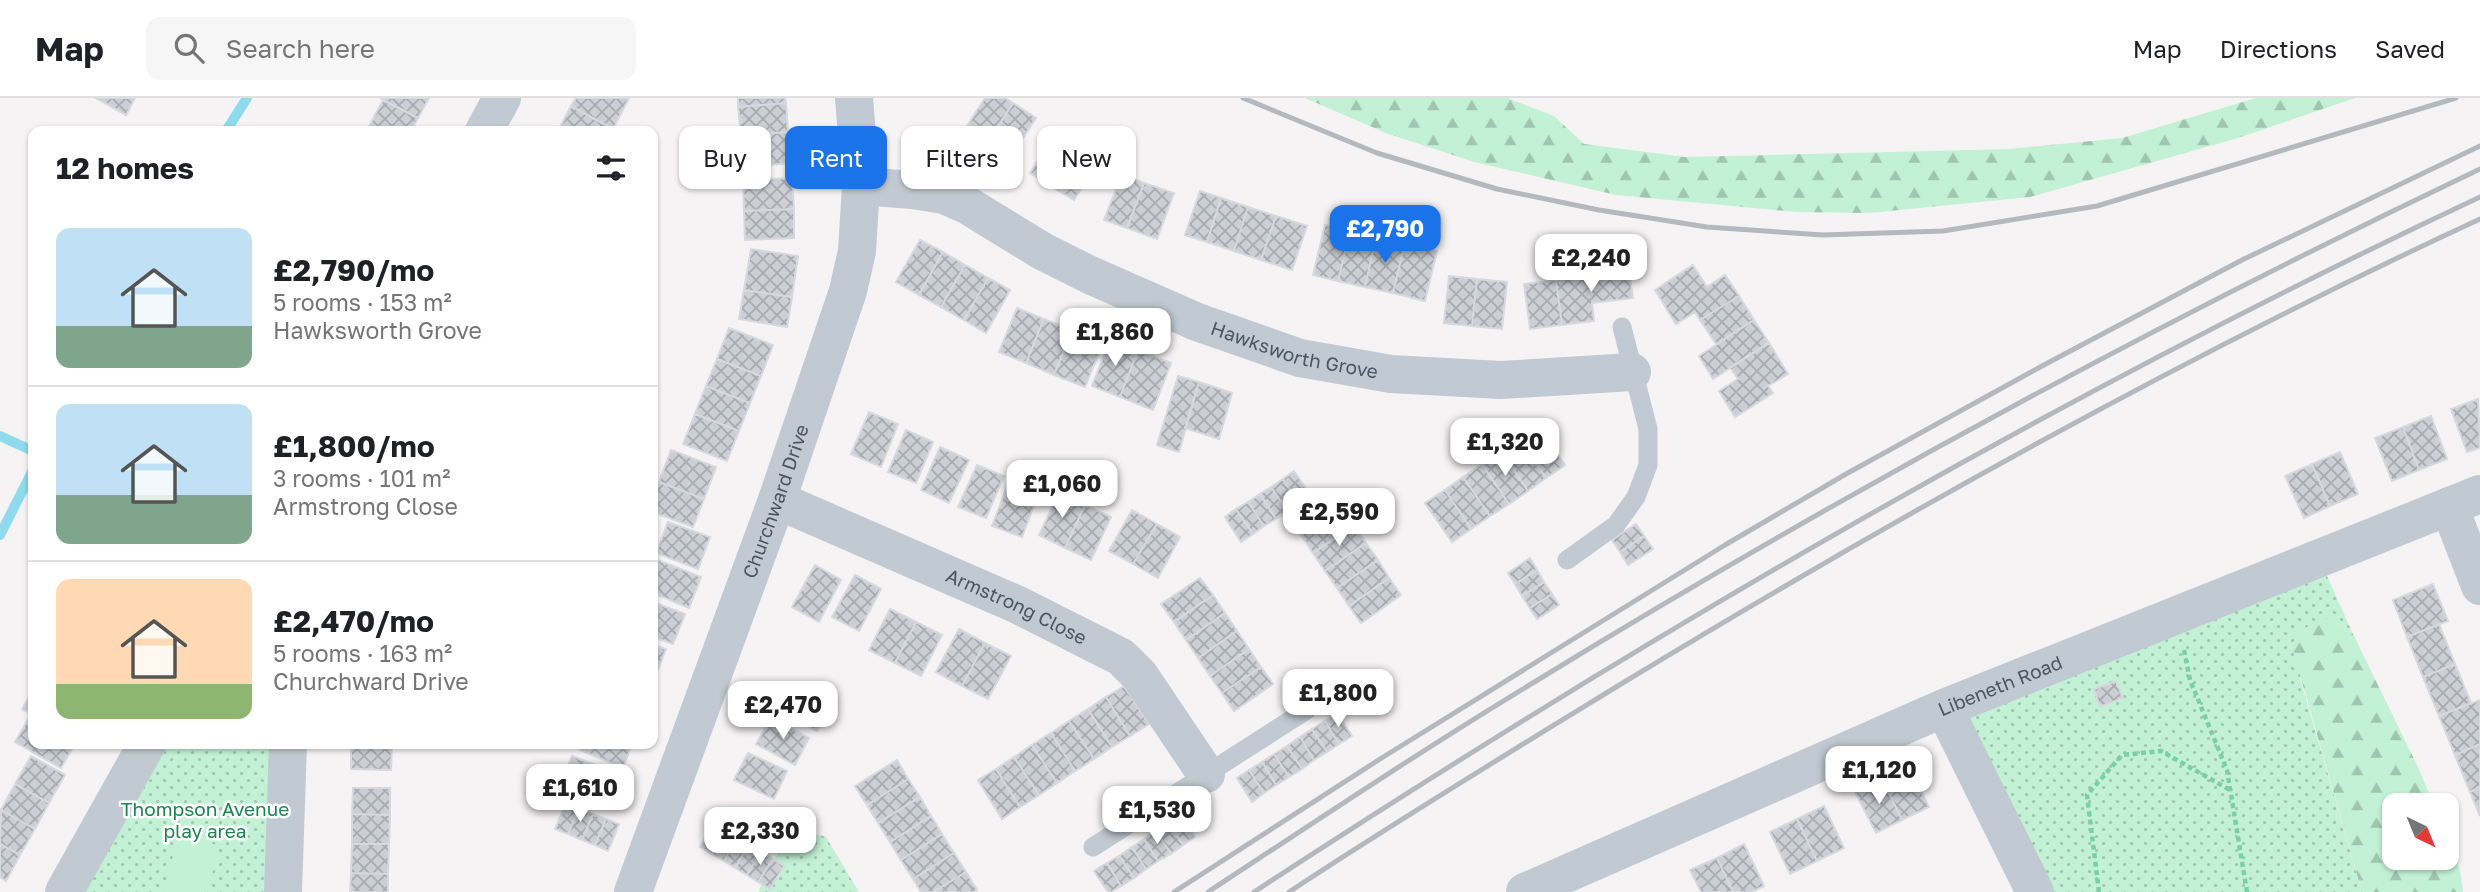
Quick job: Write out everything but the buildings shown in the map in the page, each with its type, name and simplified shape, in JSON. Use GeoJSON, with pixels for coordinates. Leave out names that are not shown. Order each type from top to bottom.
{"type":"FeatureCollection","features":[{"type":"Feature","properties":{"kind":"street"},"geometry":{"type":"LineString","coordinates":[[487,126],[502,98]]}},
{"type":"Feature","properties":{"kind":"street","name":"Churchward Drive"},"geometry":{"type":"LineString","coordinates":[[854,98],[856,126]]}},
{"type":"Feature","properties":{"kind":"street","name":"Hawksworth Grove"},"geometry":{"type":"LineString","coordinates":[[887,188],[944,195],[967,205],[1042,251],[1090,275],[1197,322],[1300,358],[1391,374],[1501,380],[1632,372]]}},
{"type":"Feature","properties":{"kind":"street","name":"Churchward Drive"},"geometry":{"type":"LineString","coordinates":[[633,892],[778,500],[848,291],[857,251],[861,189]]}},
{"type":"Feature","properties":{"kind":"street","name":"Armstrong Close"},"geometry":{"type":"LineString","coordinates":[[778,500],[1016,604],[1121,657],[1140,676],[1206,774]]}},
{"type":"Feature","properties":{"kind":"street"},"geometry":{"type":"LineString","coordinates":[[2464,500],[2480,586]]}},
{"type":"Feature","properties":{"kind":"street","name":"Libeneth Road"},"geometry":{"type":"LineString","coordinates":[[1525,892],[1944,708],[2464,500]]}},
{"type":"Feature","properties":{"kind":"street"},"geometry":{"type":"LineString","coordinates":[[1944,708],[2035,892]]}},
{"type":"Feature","properties":{"kind":"street"},"geometry":{"type":"LineString","coordinates":[[64,892],[144,749]]}},
{"type":"Feature","properties":{"kind":"street"},"geometry":{"type":"LineString","coordinates":[[284,892],[288,749]]}},
{"type":"Feature","properties":{"kind":"lane"},"geometry":{"type":"LineString","coordinates":[[1567,561],[1616,525],[1636,497],[1648,465],[1648,429],[1622,327]]}},
{"type":"Feature","properties":{"kind":"lane"},"geometry":{"type":"LineString","coordinates":[[1093,847],[1308,709]]}},
{"type":"Feature","properties":{"kind":"path"},"geometry":{"type":"LineString","coordinates":[[2177,614],[2190,680],[2227,770],[2247,892]]}},
{"type":"Feature","properties":{"kind":"path"},"geometry":{"type":"LineString","coordinates":[[2099,892],[2087,795],[2122,755],[2161,751],[2231,791]]}},
{"type":"Feature","properties":{"kind":"green space"},"geometry":{"type":"Polygon","coordinates":[[[1305,98],[1507,98],[1554,116],[1584,144],[1685,157],[2009,149],[2122,138],[2256,98],[2355,98],[2238,138],[2030,197],[1869,213],[1797,212],[1616,195],[1474,162],[1386,133],[1305,98]]]}},
{"type":"Feature","properties":{"kind":"green space"},"geometry":{"type":"Polygon","coordinates":[[[2319,558],[2352,632],[2328,618],[2300,678],[2362,892],[2035,892],[1944,708],[2319,558]]]}},
{"type":"Feature","properties":{"kind":"green space"},"geometry":{"type":"Polygon","coordinates":[[[2328,618],[2352,632],[2429,793],[2382,793],[2382,870],[2459,870],[2459,867],[2463,892],[2362,892],[2292,647],[2298,631],[2328,618]]]}},
{"type":"Feature","properties":{"kind":"green space","name":"Thompson Avenue play area"},"geometry":{"type":"Polygon","coordinates":[[[165,749],[276,749],[273,892],[85,892],[165,749]]]}},
{"type":"Feature","properties":{"kind":"green space"},"geometry":{"type":"Polygon","coordinates":[[[791,827],[826,837],[859,892],[758,892],[791,827]]]}},
{"type":"Feature","properties":{"kind":"green space"},"geometry":{"type":"Polygon","coordinates":[[[179,834],[220,846],[207,892],[163,892],[179,834]]]}},
{"type":"Feature","properties":{"kind":"waterway"},"geometry":{"type":"LineString","coordinates":[[229,126],[247,98]]}},
{"type":"Feature","properties":{"kind":"waterway"},"geometry":{"type":"LineString","coordinates":[[0,436],[28,449]]}},
{"type":"Feature","properties":{"kind":"waterway"},"geometry":{"type":"LineString","coordinates":[[0,535],[28,480]]}},
{"type":"Feature","properties":{"kind":"railway"},"geometry":{"type":"LineString","coordinates":[[1243,98],[1377,153],[1497,189],[1599,210],[1707,227],[1823,235],[1943,231],[2097,206],[2456,98]]}},
{"type":"Feature","properties":{"kind":"railway"},"geometry":{"type":"LineString","coordinates":[[1174,892],[1380,759],[1725,545],[1846,474],[2242,260],[2480,146]]}},
{"type":"Feature","properties":{"kind":"railway"},"geometry":{"type":"LineString","coordinates":[[1208,892],[1494,706],[1884,477],[2120,349],[2480,169]]}},
{"type":"Feature","properties":{"kind":"railway"},"geometry":{"type":"LineString","coordinates":[[1254,892],[1551,703],[1855,523],[2164,354],[2480,197]]}},
{"type":"Feature","properties":{"kind":"railway"},"geometry":{"type":"LineString","coordinates":[[1289,892],[1621,684],[1937,499],[2151,382],[2370,271],[2480,219]]}}]}
